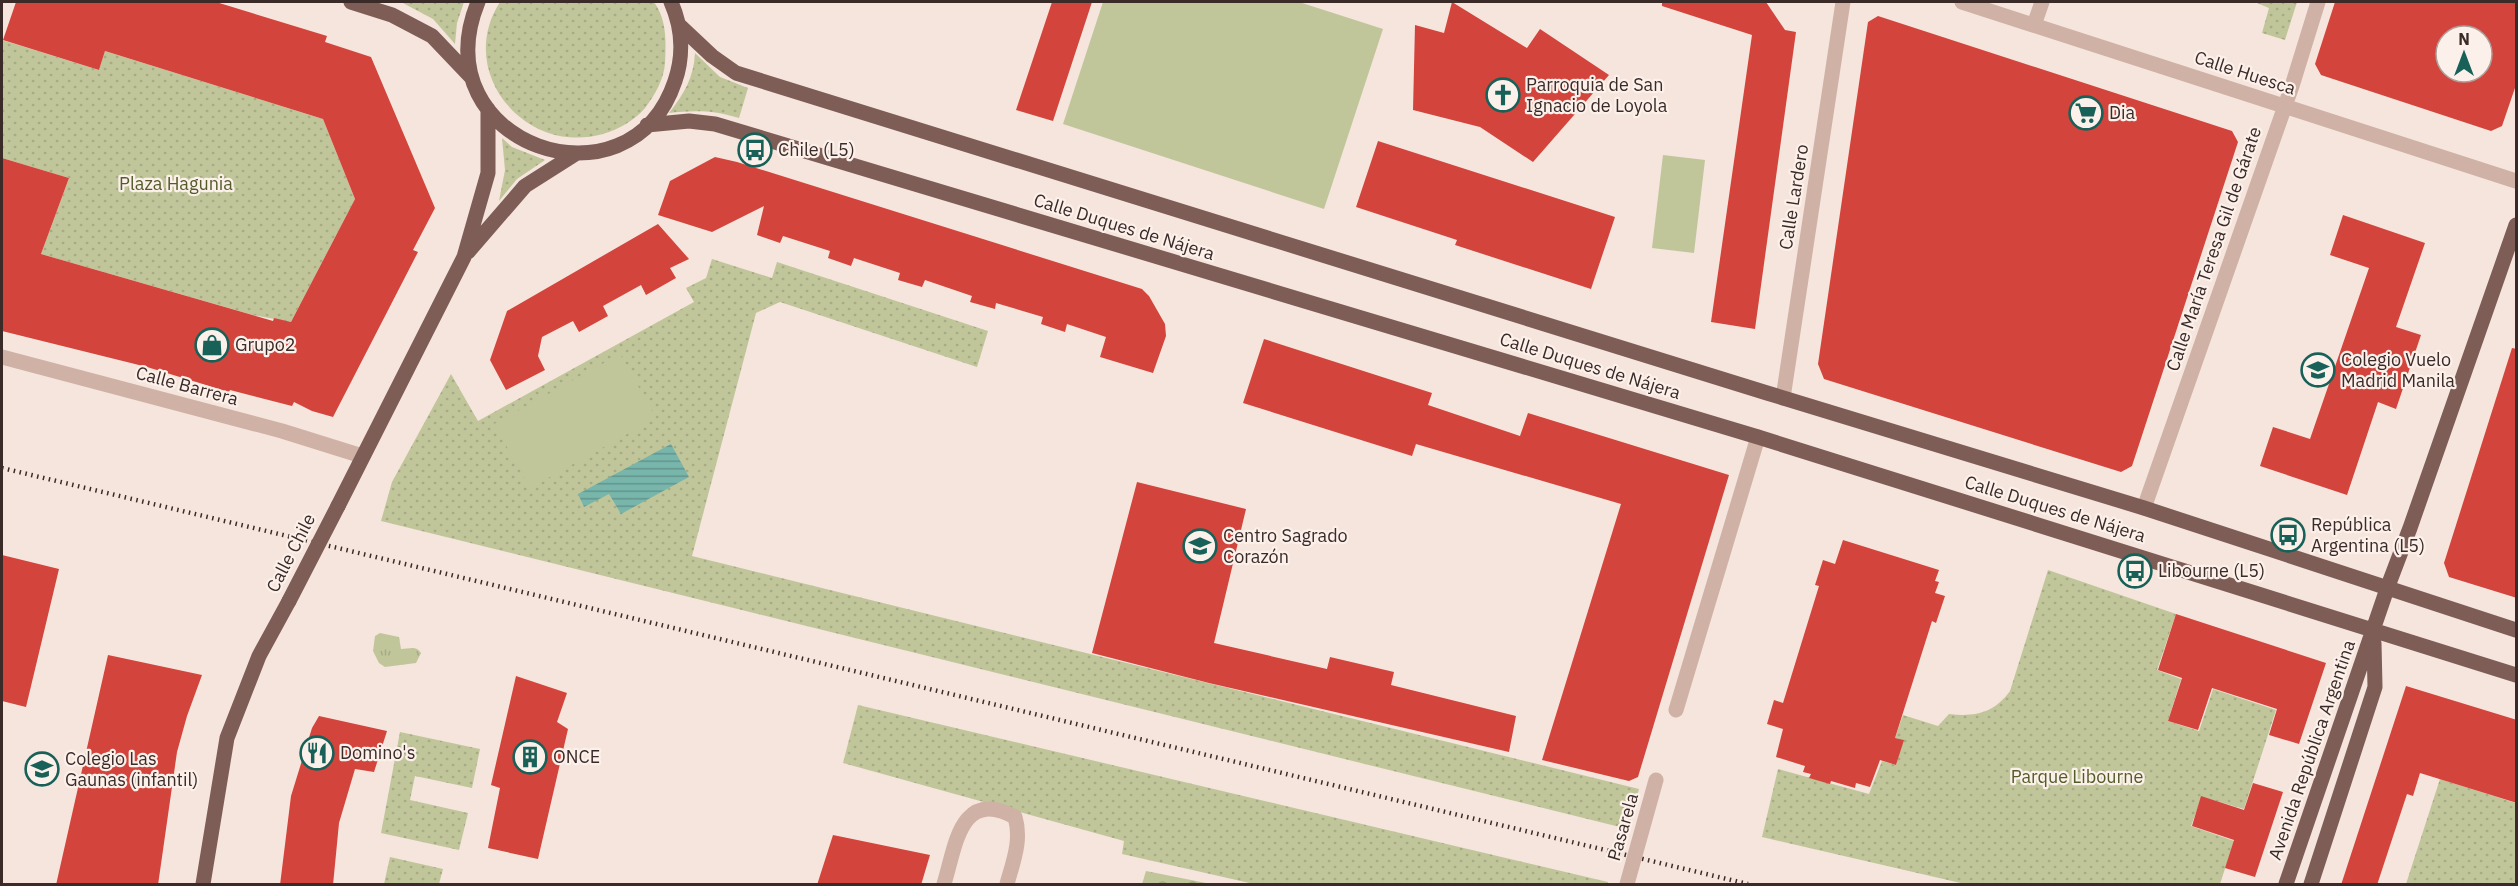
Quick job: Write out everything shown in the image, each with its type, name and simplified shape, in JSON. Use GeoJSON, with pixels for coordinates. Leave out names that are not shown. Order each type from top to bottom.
{"type":"FeatureCollection","features":[{"type":"Feature","properties":{"kind":"main road"},"geometry":{"type":"LineString","coordinates":[[351,2],[392,15],[432,36],[472,78],[488,109],[512,133],[530,143],[558,152],[577,153],[613,147],[633,136],[647,125],[666,102],[678,71],[681,51],[679,25],[671,2]]}},
{"type":"Feature","properties":{"kind":"main road"},"geometry":{"type":"LineString","coordinates":[[472,78],[468,36],[478,2]]}},
{"type":"Feature","properties":{"kind":"main road","name":"Calle Duques de Nájera"},"geometry":{"type":"LineString","coordinates":[[679,25],[712,56],[736,73],[2144,508],[2517,630]]}},
{"type":"Feature","properties":{"kind":"main road","name":"Calle Chile"},"geometry":{"type":"LineString","coordinates":[[202,885],[226,738],[260,656],[464,257],[488,173],[488,109]]}},
{"type":"Feature","properties":{"kind":"main road","name":"Calle Duques de Nájera"},"geometry":{"type":"LineString","coordinates":[[647,125],[689,121],[715,124],[1758,436],[2517,675]]}},
{"type":"Feature","properties":{"kind":"main road","name":"Calle Chile"},"geometry":{"type":"LineString","coordinates":[[464,257],[525,186],[577,153]]}},
{"type":"Feature","properties":{"kind":"main road","name":"Avenida República Argentina"},"geometry":{"type":"LineString","coordinates":[[2286,885],[2388,586],[2517,225]]}},
{"type":"Feature","properties":{"kind":"main road","name":"Avenida República Argentina"},"geometry":{"type":"LineString","coordinates":[[2311,885],[2375,687],[2374,629]]}},
{"type":"Feature","properties":{"kind":"street","name":"Calle Lardero"},"geometry":{"type":"LineString","coordinates":[[1783,398],[1843,2]]}},
{"type":"Feature","properties":{"kind":"street","name":"Calle Huesca"},"geometry":{"type":"LineString","coordinates":[[1962,2],[2517,181]]}},
{"type":"Feature","properties":{"kind":"street"},"geometry":{"type":"LineString","coordinates":[[2034,25],[2042,2]]}},
{"type":"Feature","properties":{"kind":"street","name":"Calle María Teresa Gil de Gárate"},"geometry":{"type":"LineString","coordinates":[[2144,508],[2318,2]]}},
{"type":"Feature","properties":{"kind":"street","name":"Calle Barrera"},"geometry":{"type":"LineString","coordinates":[[2,357],[282,431],[362,456]]}},
{"type":"Feature","properties":{"kind":"street"},"geometry":{"type":"LineString","coordinates":[[1676,710],[1758,436]]}},
{"type":"Feature","properties":{"kind":"street","name":"Pasarela"},"geometry":{"type":"LineString","coordinates":[[1627,885],[1656,780]]}},
{"type":"Feature","properties":{"kind":"street"},"geometry":{"type":"LineString","coordinates":[[944,885],[966,819],[981,809],[1000,809],[1015,817],[1017,826],[1017,847],[1007,885]]}},
{"type":"Feature","properties":{"kind":"green space"},"geometry":{"type":"Polygon","coordinates":[[[401,2],[464,2],[457,23],[455,44],[433,19],[401,2]]]}},
{"type":"Feature","properties":{"kind":"green space"},"geometry":{"type":"Polygon","coordinates":[[[500,2],[654,2],[663,23],[666,47],[663,75],[652,98],[641,113],[631,121],[603,134],[574,138],[548,132],[524,120],[505,102],[492,80],[486,55],[488,29],[500,2]]]}},
{"type":"Feature","properties":{"kind":"green space"},"geometry":{"type":"Polygon","coordinates":[[[1103,2],[1299,2],[1383,29],[1324,209],[1063,124],[1103,2]]]}},
{"type":"Feature","properties":{"kind":"green space"},"geometry":{"type":"Polygon","coordinates":[[[2257,2],[2297,2],[2285,40],[2262,33],[2269,8],[2257,2]]]}},
{"type":"Feature","properties":{"kind":"green space","name":"Plaza Hagunia"},"geometry":{"type":"Polygon","coordinates":[[[2,40],[99,70],[105,51],[323,119],[355,199],[291,322],[253,315],[41,254],[69,178],[2,158],[2,40]]]}},
{"type":"Feature","properties":{"kind":"green space"},"geometry":{"type":"Polygon","coordinates":[[[695,53],[720,77],[748,88],[739,118],[704,111],[669,113],[687,85],[693,70],[695,53]]]}},
{"type":"Feature","properties":{"kind":"green space"},"geometry":{"type":"Polygon","coordinates":[[[502,138],[512,147],[545,160],[517,179],[499,201],[505,170],[502,138]]]}},
{"type":"Feature","properties":{"kind":"green space"},"geometry":{"type":"Polygon","coordinates":[[[1663,155],[1705,160],[1694,253],[1652,248],[1663,155]]]}},
{"type":"Feature","properties":{"kind":"green space"},"geometry":{"type":"Polygon","coordinates":[[[712,259],[772,278],[777,262],[988,331],[977,367],[780,302],[756,313],[692,556],[1639,789],[1628,829],[381,521],[392,482],[451,374],[478,421],[694,302],[686,288],[706,278],[712,259]]]}},
{"type":"Feature","properties":{"kind":"green space"},"geometry":{"type":"Polygon","coordinates":[[[620,354],[656,418],[530,488],[494,424],[620,354]]]}},
{"type":"Feature","properties":{"kind":"green space","name":"Parque Libourne"},"geometry":{"type":"Polygon","coordinates":[[[2048,570],[2176,614],[2157,670],[2181,679],[2168,721],[2199,731],[2213,689],[2276,710],[2244,809],[2202,797],[2191,826],[2234,841],[2220,884],[1965,884],[1762,837],[1778,769],[1869,794],[1882,761],[1896,765],[1903,740],[1895,738],[1903,715],[1938,726],[1949,714],[1967,715],[1983,712],[1991,709],[2004,698],[2010,691],[2048,570]]]}},
{"type":"Feature","properties":{"kind":"green space"},"geometry":{"type":"Polygon","coordinates":[[[380,633],[399,637],[401,649],[417,649],[421,653],[416,663],[385,667],[379,663],[373,651],[375,636],[380,633]]]}},
{"type":"Feature","properties":{"kind":"green space"},"geometry":{"type":"Polygon","coordinates":[[[858,705],[1608,882],[1608,884],[1254,884],[1122,854],[1124,841],[843,763],[858,705]]]}},
{"type":"Feature","properties":{"kind":"green space"},"geometry":{"type":"Polygon","coordinates":[[[400,732],[480,749],[472,788],[415,776],[410,800],[468,813],[459,850],[381,833],[400,732]]]}},
{"type":"Feature","properties":{"kind":"green space"},"geometry":{"type":"Polygon","coordinates":[[[2440,779],[2516,803],[2516,884],[2406,884],[2440,779]]]}},
{"type":"Feature","properties":{"kind":"green space"},"geometry":{"type":"Polygon","coordinates":[[[390,857],[443,869],[439,884],[384,884],[390,857]]]}},
{"type":"Feature","properties":{"kind":"green space"},"geometry":{"type":"Polygon","coordinates":[[[1146,871],[1211,884],[1142,884],[1146,871]]]}},
{"type":"Feature","properties":{"kind":"water"},"geometry":{"type":"Polygon","coordinates":[[[671,444],[689,477],[621,514],[609,494],[584,507],[578,494],[671,444]]]}},
{"type":"Feature","properties":{"kind":"building"},"geometry":{"type":"Polygon","coordinates":[[[16,2],[216,2],[327,36],[325,42],[371,57],[435,208],[413,250],[418,252],[333,417],[312,411],[294,402],[292,406],[230,390],[229,392],[147,367],[2,331],[2,158],[69,178],[41,254],[273,321],[274,318],[291,322],[355,199],[323,119],[105,51],[99,70],[3,40],[16,2]]]}},
{"type":"Feature","properties":{"kind":"building"},"geometry":{"type":"Polygon","coordinates":[[[1052,2],[1092,2],[1053,121],[1016,110],[1052,2]]]}},
{"type":"Feature","properties":{"kind":"building","name":"Parroquia de San Ignacio de Loyola"},"geometry":{"type":"Polygon","coordinates":[[[1452,2],[1527,48],[1540,29],[1609,75],[1533,162],[1480,127],[1413,110],[1415,25],[1444,33],[1452,2]]]}},
{"type":"Feature","properties":{"kind":"building"},"geometry":{"type":"Polygon","coordinates":[[[1662,2],[1766,2],[1785,30],[1796,32],[1755,329],[1711,322],[1752,35],[1662,6],[1662,2]]]}},
{"type":"Feature","properties":{"kind":"building"},"geometry":{"type":"Polygon","coordinates":[[[2335,2],[2517,2],[2517,82],[2502,126],[2491,131],[2321,75],[2315,64],[2335,2]]]}},
{"type":"Feature","properties":{"kind":"building"},"geometry":{"type":"Polygon","coordinates":[[[1878,16],[2232,131],[2238,142],[2132,466],[2121,472],[1824,379],[1818,364],[1868,22],[1878,16]]]}},
{"type":"Feature","properties":{"kind":"building"},"geometry":{"type":"Polygon","coordinates":[[[1378,141],[1615,217],[1591,289],[1455,245],[1457,240],[1356,207],[1378,141]]]}},
{"type":"Feature","properties":{"kind":"building"},"geometry":{"type":"Polygon","coordinates":[[[715,157],[1142,289],[1149,296],[1165,324],[1166,336],[1153,373],[1100,357],[1106,337],[1067,324],[1065,332],[1041,324],[1043,317],[996,303],[995,309],[970,302],[972,296],[925,280],[922,287],[898,280],[900,273],[854,258],[851,266],[828,258],[830,251],[783,236],[780,243],[757,235],[764,206],[712,232],[658,215],[670,181],[715,157]]]}},
{"type":"Feature","properties":{"kind":"building"},"geometry":{"type":"Polygon","coordinates":[[[2343,215],[2425,243],[2396,327],[2421,335],[2396,409],[2378,402],[2347,495],[2260,466],[2273,427],[2310,439],[2369,268],[2330,255],[2343,215]]]}},
{"type":"Feature","properties":{"kind":"building"},"geometry":{"type":"Polygon","coordinates":[[[658,224],[689,259],[670,268],[676,278],[646,295],[641,285],[603,306],[608,316],[579,332],[573,321],[542,337],[538,356],[545,370],[506,390],[490,360],[507,311],[658,224]]]}},
{"type":"Feature","properties":{"kind":"building"},"geometry":{"type":"Polygon","coordinates":[[[1264,339],[1432,393],[1428,405],[1520,436],[1528,413],[1729,475],[1638,777],[1629,781],[1542,760],[1621,504],[1416,444],[1412,456],[1243,403],[1264,339]]]}},
{"type":"Feature","properties":{"kind":"building"},"geometry":{"type":"Polygon","coordinates":[[[2512,348],[2517,349],[2517,598],[2449,577],[2444,563],[2512,348]]]}},
{"type":"Feature","properties":{"kind":"building"},"geometry":{"type":"Polygon","coordinates":[[[1137,482],[1246,509],[1214,643],[1327,669],[1330,657],[1394,672],[1391,685],[1516,716],[1509,752],[1209,683],[1092,653],[1137,482]]]}},
{"type":"Feature","properties":{"kind":"building"},"geometry":{"type":"Polygon","coordinates":[[[1843,540],[1939,570],[1935,581],[1939,582],[1935,593],[1945,596],[1936,623],[1932,621],[1895,738],[1904,740],[1896,765],[1880,760],[1870,787],[1856,783],[1855,788],[1809,778],[1811,774],[1803,772],[1805,766],[1776,757],[1783,729],[1767,724],[1774,700],[1783,703],[1819,586],[1815,585],[1823,560],[1835,564],[1843,540]]]}},
{"type":"Feature","properties":{"kind":"building"},"geometry":{"type":"Polygon","coordinates":[[[2,555],[59,569],[26,707],[2,701],[2,555]]]}},
{"type":"Feature","properties":{"kind":"building"},"geometry":{"type":"Polygon","coordinates":[[[2176,614],[2326,663],[2299,744],[2269,735],[2277,709],[2212,688],[2198,730],[2168,721],[2182,678],[2158,670],[2176,614]]]}},
{"type":"Feature","properties":{"kind":"building"},"geometry":{"type":"Polygon","coordinates":[[[108,655],[202,675],[177,752],[158,885],[56,885],[108,655]]]}},
{"type":"Feature","properties":{"kind":"building","name":"ONCE"},"geometry":{"type":"Polygon","coordinates":[[[516,676],[567,693],[557,722],[568,729],[538,859],[488,848],[500,788],[491,785],[516,676]]]}},
{"type":"Feature","properties":{"kind":"building"},"geometry":{"type":"Polygon","coordinates":[[[2406,686],[2517,720],[2517,803],[2420,773],[2413,796],[2407,794],[2377,885],[2341,885],[2406,686]]]}},
{"type":"Feature","properties":{"kind":"building"},"geometry":{"type":"Polygon","coordinates":[[[319,716],[387,731],[374,772],[355,769],[339,823],[333,885],[280,885],[291,796],[312,728],[319,716]]]}},
{"type":"Feature","properties":{"kind":"building"},"geometry":{"type":"Polygon","coordinates":[[[2253,783],[2283,792],[2255,877],[2225,868],[2234,840],[2192,826],[2201,796],[2244,810],[2253,783]]]}},
{"type":"Feature","properties":{"kind":"building"},"geometry":{"type":"Polygon","coordinates":[[[833,835],[930,855],[921,885],[817,885],[833,835]]]}},
{"type":"Feature","properties":{"kind":"railway"},"geometry":{"type":"LineString","coordinates":[[2,468],[1748,884]]}},
{"type":"Feature","properties":{"kind":"place","name":"Parroquia de San Ignacio de Loyola"},"geometry":{"type":"Point","coordinates":[1503,95]}},
{"type":"Feature","properties":{"kind":"place","name":"Dia"},"geometry":{"type":"Point","coordinates":[2086,113]}},
{"type":"Feature","properties":{"kind":"place","name":"Chile (L5)"},"geometry":{"type":"Point","coordinates":[755,150]}},
{"type":"Feature","properties":{"kind":"place","name":"Grupo2"},"geometry":{"type":"Point","coordinates":[212,345]}},
{"type":"Feature","properties":{"kind":"place","name":"Colegio Vuelo Madrid Manila"},"geometry":{"type":"Point","coordinates":[2318,370]}},
{"type":"Feature","properties":{"kind":"place","name":"República Argentina (L5)"},"geometry":{"type":"Point","coordinates":[2288,535]}},
{"type":"Feature","properties":{"kind":"place","name":"Centro Sagrado Corazón"},"geometry":{"type":"Point","coordinates":[1200,546]}},
{"type":"Feature","properties":{"kind":"place","name":"Libourne (L5)"},"geometry":{"type":"Point","coordinates":[2135,571]}},
{"type":"Feature","properties":{"kind":"place","name":"Domino's"},"geometry":{"type":"Point","coordinates":[317,753]}},
{"type":"Feature","properties":{"kind":"place","name":"ONCE"},"geometry":{"type":"Point","coordinates":[530,757]}},
{"type":"Feature","properties":{"kind":"place","name":"Colegio Las Gaunas (infantil)"},"geometry":{"type":"Point","coordinates":[42,769]}}]}
